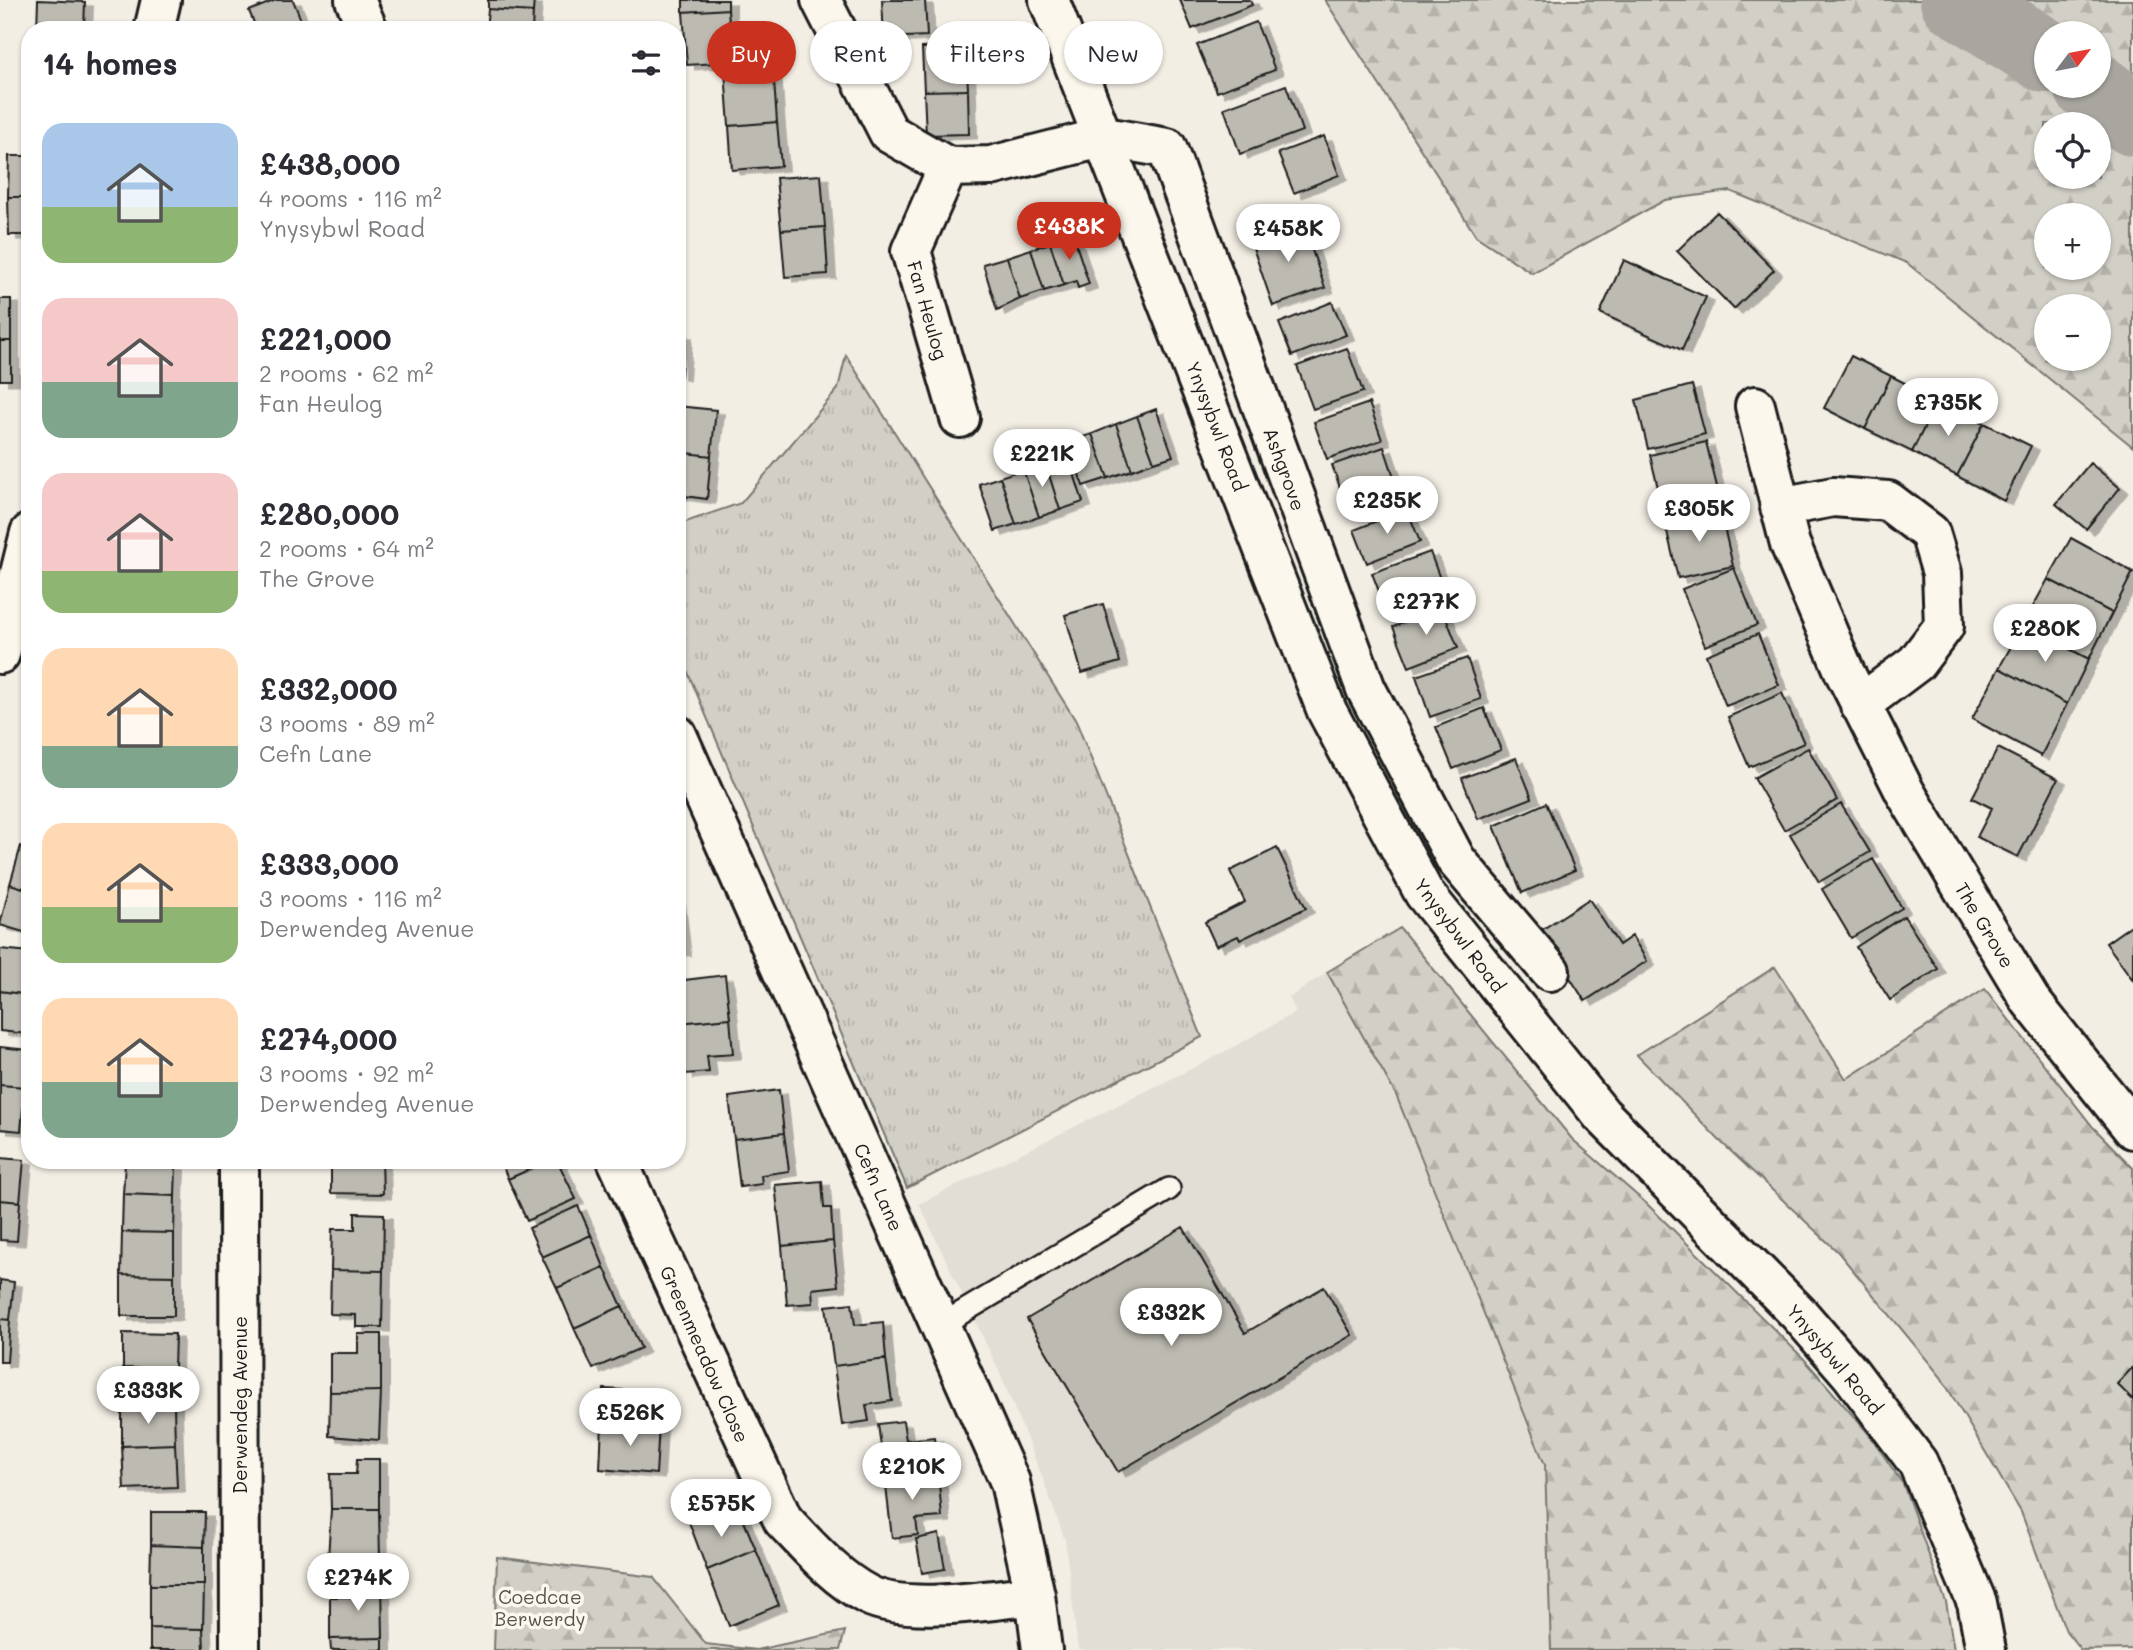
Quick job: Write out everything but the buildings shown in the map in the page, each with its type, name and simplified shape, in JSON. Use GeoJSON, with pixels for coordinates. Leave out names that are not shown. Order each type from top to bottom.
{"type":"FeatureCollection","features":[{"type":"Feature","properties":{"kind":"street"},"geometry":{"type":"LineString","coordinates":[[156,21],[161,0]]}},
{"type":"Feature","properties":{"kind":"street"},"geometry":{"type":"LineString","coordinates":[[355,0],[364,21]]}},
{"type":"Feature","properties":{"kind":"street"},"geometry":{"type":"LineString","coordinates":[[821,0],[889,133],[948,167],[991,166],[1105,137]]}},
{"type":"Feature","properties":{"kind":"street","name":"Ynysybwl Road"},"geometry":{"type":"LineString","coordinates":[[1049,0],[1105,137],[1327,711],[1424,893],[1601,1114],[1799,1314],[1852,1374],[1918,1463],[1977,1603],[1986,1650]]}},
{"type":"Feature","properties":{"kind":"street","name":"Ashgrove"},"geometry":{"type":"LineString","coordinates":[[1105,137],[1167,148],[1366,689],[1456,860],[1550,971]]}},
{"type":"Feature","properties":{"kind":"street","name":"Fan Heulog"},"geometry":{"type":"LineString","coordinates":[[948,167],[911,251],[960,418]]}},
{"type":"Feature","properties":{"kind":"street","name":"The Grove"},"geometry":{"type":"LineString","coordinates":[[1755,406],[1790,544],[1860,705],[1905,792],[2030,1000],[2133,1129]]}},
{"type":"Feature","properties":{"kind":"street"},"geometry":{"type":"LineString","coordinates":[[1780,507],[1833,497],[1888,501],[1930,533],[1942,573],[1944,626],[1916,663],[1860,705]]}},
{"type":"Feature","properties":{"kind":"street"},"geometry":{"type":"LineString","coordinates":[[0,654],[21,569]]}},
{"type":"Feature","properties":{"kind":"street","name":"Cefn Lane"},"geometry":{"type":"LineString","coordinates":[[686,755],[1010,1482],[1034,1595],[1042,1650]]}},
{"type":"Feature","properties":{"kind":"street","name":"Derwendeg Avenue"},"geometry":{"type":"LineString","coordinates":[[239,1169],[240,1650]]}},
{"type":"Feature","properties":{"kind":"street","name":"Greenmeadow Close"},"geometry":{"type":"LineString","coordinates":[[621,1169],[783,1520],[821,1559],[869,1595],[920,1605],[1034,1595]]}},
{"type":"Feature","properties":{"kind":"lane"},"geometry":{"type":"LineString","coordinates":[[941,1325],[1168,1189]]}},
{"type":"Feature","properties":{"kind":"shaded area"},"geometry":{"type":"Polygon","coordinates":[[[1327,972],[1396,1095],[1545,1465],[1551,1650],[1078,1650],[1065,1540],[1000,1373],[919,1204],[1215,1057],[1296,1012],[1289,998],[1327,972]]]}},
{"type":"Feature","properties":{"kind":"green space"},"geometry":{"type":"Polygon","coordinates":[[[1325,0],[2133,0],[2133,447],[2040,371],[2111,371],[2111,294],[2034,294],[2034,366],[1907,263],[1730,191],[1665,200],[1532,273],[1476,236],[1325,0]]]}},
{"type":"Feature","properties":{"kind":"green space"},"geometry":{"type":"Polygon","coordinates":[[[846,355],[1076,721],[1202,1037],[907,1188],[686,668],[686,522],[741,503],[838,389],[846,355]]]}},
{"type":"Feature","properties":{"kind":"green space"},"geometry":{"type":"Polygon","coordinates":[[[1400,928],[1572,1139],[1647,1204],[1804,1359],[1869,1434],[1903,1484],[1946,1602],[1954,1650],[1551,1650],[1545,1465],[1396,1095],[1327,972],[1400,928]]]}},
{"type":"Feature","properties":{"kind":"green space"},"geometry":{"type":"Polygon","coordinates":[[[1775,967],[1846,1079],[1985,989],[2093,1127],[2133,1168],[2133,1649],[2081,1650],[2066,1631],[2021,1512],[1941,1377],[1838,1252],[1719,1140],[1637,1055],[1775,967]]]}},
{"type":"Feature","properties":{"kind":"green space","name":"Coedcae Berwerdy"},"geometry":{"type":"Polygon","coordinates":[[[497,1557],[653,1577],[706,1644],[756,1650],[494,1650],[497,1557]]]}},
{"type":"Feature","properties":{"kind":"green space"},"geometry":{"type":"Polygon","coordinates":[[[845,1631],[840,1650],[756,1650],[845,1631]]]}},
{"type":"Feature","properties":{"kind":"waterway"},"geometry":{"type":"LineString","coordinates":[[1957,0],[2034,48]]}},
{"type":"Feature","properties":{"kind":"waterway"},"geometry":{"type":"LineString","coordinates":[[2106,98],[2133,119]]}}]}
